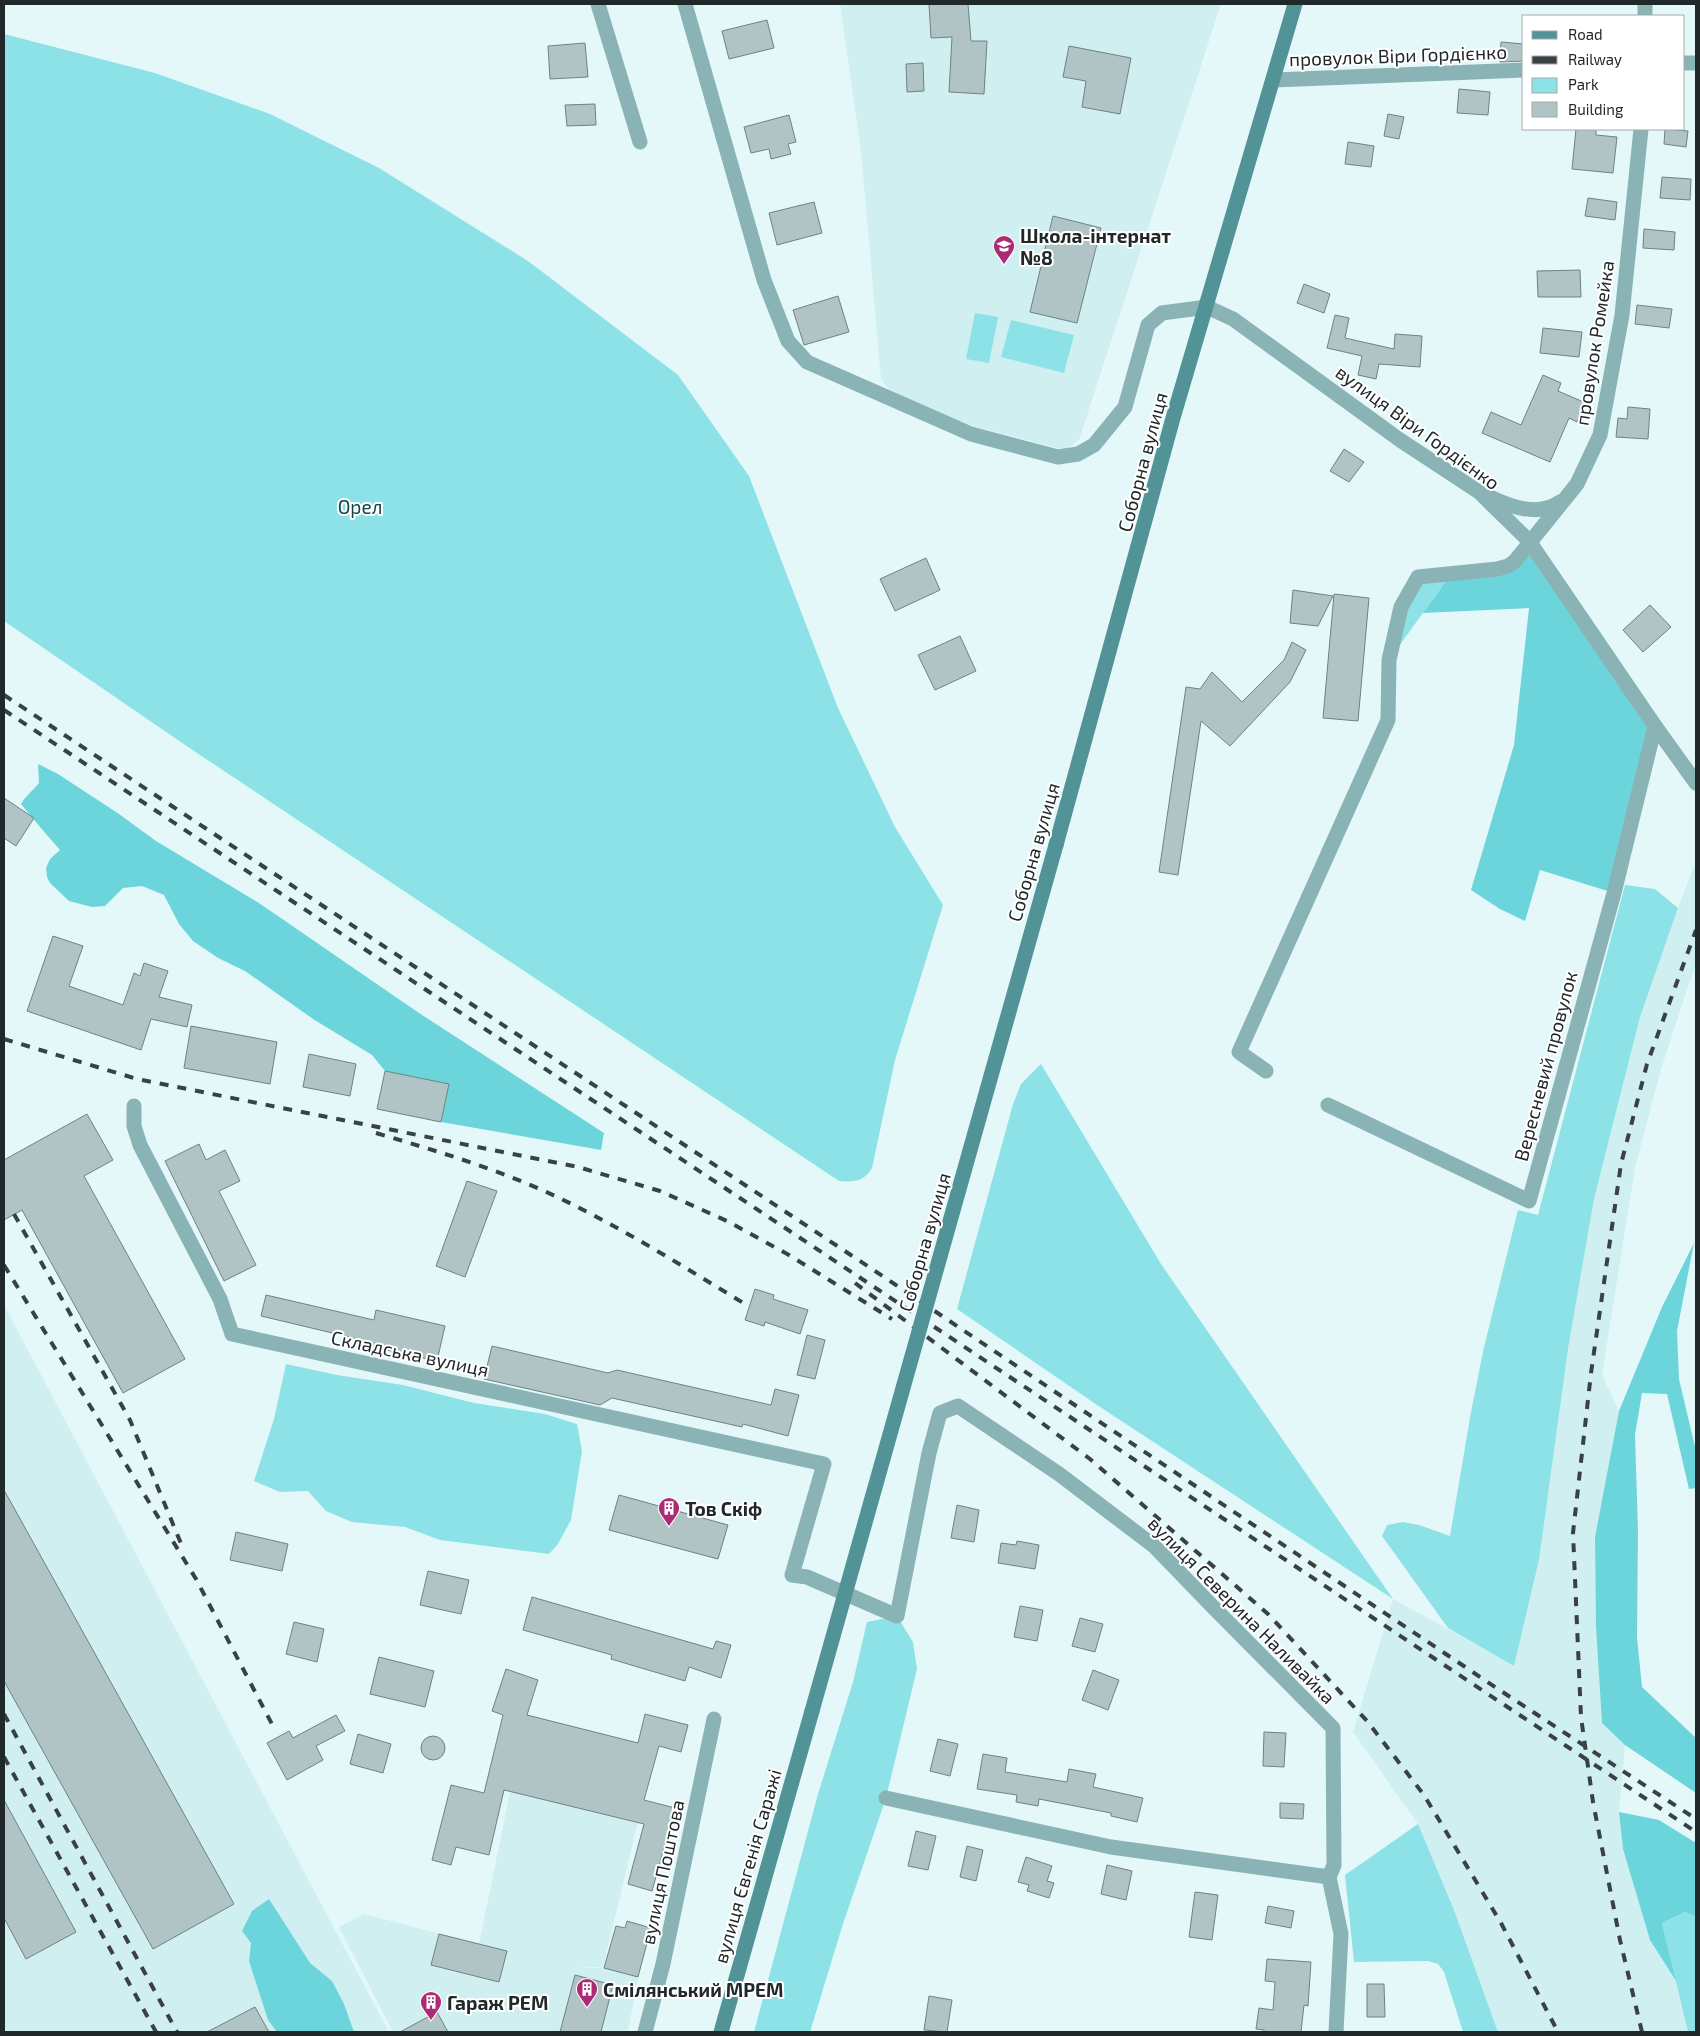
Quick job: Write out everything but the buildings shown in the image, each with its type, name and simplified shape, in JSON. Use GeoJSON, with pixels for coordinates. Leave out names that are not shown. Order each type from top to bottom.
{"type":"FeatureCollection","features":[{"type":"Feature","properties":{"kind":"main road","name":"Соборна вулиця"},"geometry":{"type":"LineString","coordinates":[[812,1711],[1118,625],[1173,418],[1295,4]]}},
{"type":"Feature","properties":{"kind":"main road","name":"вулиця Євгенія Саражі"},"geometry":{"type":"LineString","coordinates":[[721,2032],[812,1711]]}},
{"type":"Feature","properties":{"kind":"street"},"geometry":{"type":"LineString","coordinates":[[598,4],[640,142]]}},
{"type":"Feature","properties":{"kind":"street"},"geometry":{"type":"LineString","coordinates":[[686,4],[764,280],[788,341],[807,362],[971,434],[1058,457],[1078,454],[1094,445],[1125,406],[1148,325],[1162,313],[1207,307]]}},
{"type":"Feature","properties":{"kind":"street","name":"провулок Віри Гордієнко"},"geometry":{"type":"LineString","coordinates":[[1274,80],[1522,70]]}},
{"type":"Feature","properties":{"kind":"street","name":"провулок Ромейка"},"geometry":{"type":"LineString","coordinates":[[1266,1071],[1239,1052],[1388,720],[1389,660],[1400,607],[1418,576],[1497,569],[1514,561],[1577,484],[1600,435],[1622,315],[1641,130]]}},
{"type":"Feature","properties":{"kind":"street","name":"вулиця Віри Гордієнко"},"geometry":{"type":"LineString","coordinates":[[1207,307],[1233,319],[1400,440],[1479,492],[1529,541],[1654,726],[1696,783]]}},
{"type":"Feature","properties":{"kind":"street"},"geometry":{"type":"LineString","coordinates":[[1479,492],[1505,504],[1526,510],[1556,505],[1565,498]]}},
{"type":"Feature","properties":{"kind":"street","name":"Вересневий провулок"},"geometry":{"type":"LineString","coordinates":[[1328,1105],[1529,1201],[1614,893],[1654,726]]}},
{"type":"Feature","properties":{"kind":"street","name":"Складська вулиця"},"geometry":{"type":"LineString","coordinates":[[134,1106],[134,1126],[140,1145],[220,1299],[232,1334],[824,1464],[792,1575],[807,1577],[896,1616]]}},
{"type":"Feature","properties":{"kind":"street","name":"вулиця Северина Наливайка"},"geometry":{"type":"LineString","coordinates":[[896,1616],[929,1453],[940,1413],[958,1406],[1059,1474],[1154,1546],[1333,1728],[1334,1865],[1329,1877],[1341,1934],[1336,2032]]}},
{"type":"Feature","properties":{"kind":"street","name":"вулиця Поштова"},"geometry":{"type":"LineString","coordinates":[[645,2032],[663,1964],[714,1719]]}},
{"type":"Feature","properties":{"kind":"street"},"geometry":{"type":"LineString","coordinates":[[886,1798],[1111,1847],[1329,1877]]}},
{"type":"Feature","properties":{"kind":"shaded area","name":"Школа-інтернат №8"},"geometry":{"type":"Polygon","coordinates":[[[840,4],[1221,4],[1079,440],[1065,450],[973,426],[893,394],[881,379],[861,151],[840,4]]]}},
{"type":"Feature","properties":{"kind":"shaded area"},"geometry":{"type":"Polygon","coordinates":[[[1526,545],[1655,726],[1614,893],[1540,870],[1525,921],[1500,909],[1471,890],[1514,745],[1529,608],[1423,613],[1451,574],[1497,569],[1526,545]]]}},
{"type":"Feature","properties":{"kind":"shaded area"},"geometry":{"type":"Polygon","coordinates":[[[38,764],[58,774],[156,841],[259,903],[419,1013],[604,1133],[601,1150],[441,1122],[449,1084],[385,1071],[372,1055],[313,1019],[245,971],[218,958],[193,941],[179,924],[164,895],[142,886],[123,888],[105,906],[92,907],[69,901],[50,883],[47,877],[46,868],[50,859],[60,850],[21,804],[39,783],[38,764]]]}},
{"type":"Feature","properties":{"kind":"shaded area"},"geometry":{"type":"Polygon","coordinates":[[[1696,861],[1696,963],[1661,1069],[1635,1168],[1602,1375],[1619,1411],[1595,1537],[1596,1627],[1602,1723],[1625,1745],[1619,1812],[1623,1849],[1650,1940],[1676,1981],[1688,2032],[1498,2032],[1454,1910],[1418,1824],[1353,1732],[1393,1599],[1514,1665],[1539,1560],[1568,1349],[1594,1199],[1640,1017],[1696,861]]]}},
{"type":"Feature","properties":{"kind":"shaded area"},"geometry":{"type":"Polygon","coordinates":[[[1694,1243],[1677,1331],[1679,1379],[1696,1451],[1696,1488],[1689,1489],[1667,1394],[1642,1393],[1635,1435],[1638,1530],[1637,1637],[1642,1687],[1696,1738],[1696,1793],[1625,1745],[1602,1723],[1596,1627],[1595,1537],[1619,1411],[1662,1307],[1694,1243]]]}},
{"type":"Feature","properties":{"kind":"shaded area"},"geometry":{"type":"Polygon","coordinates":[[[4,1305],[389,2032],[4,2032],[4,1305]]]}},
{"type":"Feature","properties":{"kind":"shaded area"},"geometry":{"type":"Polygon","coordinates":[[[510,1792],[638,1822],[603,1967],[574,1967],[604,1968],[638,1977],[628,2032],[393,2032],[339,1927],[364,1914],[479,1944],[510,1792]]]}},
{"type":"Feature","properties":{"kind":"shaded area"},"geometry":{"type":"Polygon","coordinates":[[[1619,1812],[1659,1820],[1696,1843],[1696,1917],[1685,1912],[1662,1923],[1676,1981],[1650,1940],[1623,1849],[1619,1812]]]}},
{"type":"Feature","properties":{"kind":"shaded area"},"geometry":{"type":"Polygon","coordinates":[[[269,1899],[310,1963],[332,1981],[344,2004],[354,2032],[277,2032],[268,2020],[249,1961],[251,1943],[242,1931],[252,1911],[269,1899]]]}},
{"type":"Feature","properties":{"kind":"green space","name":"Орел"},"geometry":{"type":"Polygon","coordinates":[[[4,34],[155,73],[270,114],[379,168],[528,261],[678,375],[749,476],[838,708],[895,827],[943,905],[895,1060],[872,1168],[866,1176],[854,1181],[839,1181],[191,749],[4,621],[4,34]]]}},
{"type":"Feature","properties":{"kind":"green space"},"geometry":{"type":"Polygon","coordinates":[[[975,313],[998,317],[989,363],[966,359],[975,313]]]}},
{"type":"Feature","properties":{"kind":"green space"},"geometry":{"type":"Polygon","coordinates":[[[1011,320],[1074,335],[1064,373],[1001,357],[1011,320]]]}},
{"type":"Feature","properties":{"kind":"green space"},"geometry":{"type":"Polygon","coordinates":[[[1451,574],[1389,660],[1418,577],[1451,574]]]}},
{"type":"Feature","properties":{"kind":"green space"},"geometry":{"type":"Polygon","coordinates":[[[1625,885],[1655,889],[1678,908],[1640,1017],[1594,1199],[1568,1349],[1539,1560],[1514,1666],[1448,1628],[1382,1536],[1387,1525],[1403,1522],[1419,1525],[1450,1536],[1484,1347],[1518,1210],[1538,1215],[1625,885]]]}},
{"type":"Feature","properties":{"kind":"green space"},"geometry":{"type":"Polygon","coordinates":[[[1041,1064],[1161,1264],[1393,1599],[1097,1405],[957,1309],[1013,1104],[1021,1084],[1041,1064]]]}},
{"type":"Feature","properties":{"kind":"green space"},"geometry":{"type":"Polygon","coordinates":[[[286,1364],[337,1375],[403,1385],[474,1403],[545,1414],[577,1424],[582,1451],[571,1520],[558,1544],[549,1554],[440,1540],[405,1527],[352,1522],[326,1511],[308,1491],[280,1492],[254,1481],[274,1419],[286,1364]]]}},
{"type":"Feature","properties":{"kind":"green space"},"geometry":{"type":"Polygon","coordinates":[[[897,1616],[913,1642],[917,1669],[886,1798],[842,1927],[810,2032],[754,2032],[818,1794],[853,1682],[867,1622],[897,1616]]]}},
{"type":"Feature","properties":{"kind":"green space"},"geometry":{"type":"Polygon","coordinates":[[[1418,1824],[1454,1910],[1498,2032],[1463,2032],[1444,1972],[1438,1964],[1428,1961],[1354,1962],[1345,1875],[1418,1824]]]}},
{"type":"Feature","properties":{"kind":"green space"},"geometry":{"type":"Polygon","coordinates":[[[1685,1912],[1696,1917],[1696,2032],[1688,2032],[1662,1923],[1685,1912]]]}},
{"type":"Feature","properties":{"kind":"railway"},"geometry":{"type":"LineString","coordinates":[[4,695],[872,1269],[1498,1689],[1696,1819]]}},
{"type":"Feature","properties":{"kind":"railway"},"geometry":{"type":"LineString","coordinates":[[4,710],[1696,1832]]}},
{"type":"Feature","properties":{"kind":"railway"},"geometry":{"type":"LineString","coordinates":[[1642,2032],[1620,1940],[1593,1802],[1581,1717],[1573,1533],[1591,1373],[1621,1164],[1647,1064],[1696,930]]}},
{"type":"Feature","properties":{"kind":"railway"},"geometry":{"type":"LineString","coordinates":[[4,1039],[137,1079],[578,1167],[660,1191],[727,1221],[789,1255],[892,1319]]}},
{"type":"Feature","properties":{"kind":"railway"},"geometry":{"type":"LineString","coordinates":[[376,1133],[481,1166],[522,1181],[568,1202],[620,1230],[745,1304]]}},
{"type":"Feature","properties":{"kind":"railway"},"geometry":{"type":"LineString","coordinates":[[14,1214],[130,1420],[182,1546]]}},
{"type":"Feature","properties":{"kind":"railway"},"geometry":{"type":"LineString","coordinates":[[4,1265],[196,1579],[274,1728]]}},
{"type":"Feature","properties":{"kind":"railway"},"geometry":{"type":"LineString","coordinates":[[855,1283],[1090,1459],[1268,1614],[1367,1721],[1424,1795],[1501,1923],[1558,2032]]}},
{"type":"Feature","properties":{"kind":"railway"},"geometry":{"type":"LineString","coordinates":[[4,1714],[177,2032]]}},
{"type":"Feature","properties":{"kind":"railway"},"geometry":{"type":"LineString","coordinates":[[4,1757],[156,2032]]}},
{"type":"Feature","properties":{"kind":"place","name":"Школа-інтернат №8"},"geometry":{"type":"Point","coordinates":[1004,265]}},
{"type":"Feature","properties":{"kind":"place","name":"Тов Скіф"},"geometry":{"type":"Point","coordinates":[669,1527]}},
{"type":"Feature","properties":{"kind":"place","name":"Смілянський МРЕМ"},"geometry":{"type":"Point","coordinates":[587,2008]}},
{"type":"Feature","properties":{"kind":"place","name":"Гараж РЕМ"},"geometry":{"type":"Point","coordinates":[431,2021]}}]}
